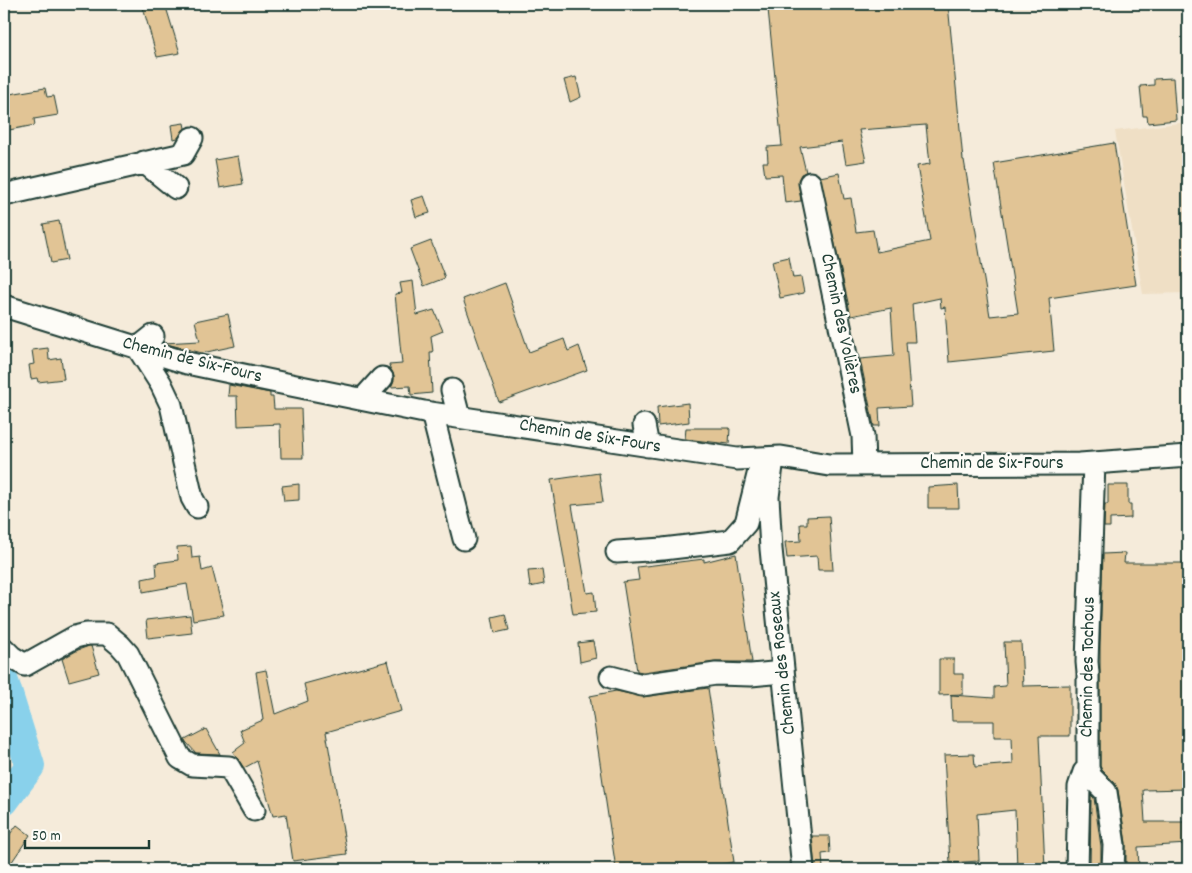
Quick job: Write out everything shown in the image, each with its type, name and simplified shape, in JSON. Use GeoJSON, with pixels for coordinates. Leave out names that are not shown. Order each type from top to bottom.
{"type":"FeatureCollection","features":[{"type":"Feature","properties":{"kind":"street"},"geometry":{"type":"LineString","coordinates":[[4,195],[183,154],[195,146]]}},
{"type":"Feature","properties":{"kind":"street"},"geometry":{"type":"LineString","coordinates":[[144,162],[176,188]]}},
{"type":"Feature","properties":{"kind":"street","name":"Chemin des Volières"},"geometry":{"type":"LineString","coordinates":[[810,183],[849,352],[863,436],[864,465]]}},
{"type":"Feature","properties":{"kind":"street","name":"Chemin de Six-Fours"},"geometry":{"type":"LineString","coordinates":[[4,306],[55,331],[145,342],[187,363],[291,389],[363,399],[432,413],[737,459],[781,457],[829,465],[864,465],[1094,463],[1188,456]]}},
{"type":"Feature","properties":{"kind":"street"},"geometry":{"type":"LineString","coordinates":[[145,342],[171,405],[192,498],[197,507]]}},
{"type":"Feature","properties":{"kind":"street"},"geometry":{"type":"LineString","coordinates":[[363,399],[382,378]]}},
{"type":"Feature","properties":{"kind":"street"},"geometry":{"type":"LineString","coordinates":[[452,390],[459,417]]}},
{"type":"Feature","properties":{"kind":"street"},"geometry":{"type":"LineString","coordinates":[[432,413],[464,539]]}},
{"type":"Feature","properties":{"kind":"street"},"geometry":{"type":"LineString","coordinates":[[644,425],[648,446]]}},
{"type":"Feature","properties":{"kind":"street"},"geometry":{"type":"LineString","coordinates":[[617,552],[730,541],[746,523],[767,458]]}},
{"type":"Feature","properties":{"kind":"street","name":"Chemin des Roseaux"},"geometry":{"type":"LineString","coordinates":[[767,458],[772,559],[803,869]]}},
{"type":"Feature","properties":{"kind":"street","name":"Chemin des Tochous"},"geometry":{"type":"LineString","coordinates":[[1078,869],[1079,787],[1084,772],[1088,768],[1088,673],[1086,662],[1094,463]]}},
{"type":"Feature","properties":{"kind":"street"},"geometry":{"type":"LineString","coordinates":[[4,649],[12,657],[25,665],[75,637],[87,634],[107,634],[128,654],[180,758],[192,765],[229,767],[254,810]]}},
{"type":"Feature","properties":{"kind":"street"},"geometry":{"type":"LineString","coordinates":[[612,677],[642,685],[716,674],[752,675],[783,672]]}},
{"type":"Feature","properties":{"kind":"street"},"geometry":{"type":"LineString","coordinates":[[1088,768],[1090,777],[1106,792],[1114,845],[1113,869]]}},
{"type":"Feature","properties":{"kind":"shaded area"},"geometry":{"type":"Polygon","coordinates":[[[1188,122],[1188,293],[1143,294],[1115,131],[1188,122]]]}},
{"type":"Feature","properties":{"kind":"building"},"geometry":{"type":"Polygon","coordinates":[[[142,4],[165,4],[180,53],[157,57],[142,4]]]}},
{"type":"Feature","properties":{"kind":"building"},"geometry":{"type":"Polygon","coordinates":[[[816,4],[948,4],[963,160],[990,316],[1018,313],[994,163],[1114,143],[1136,285],[1049,298],[1054,351],[949,362],[945,307],[941,308],[940,298],[912,304],[915,342],[906,342],[911,406],[879,408],[880,426],[874,426],[860,359],[894,356],[891,308],[851,316],[820,177],[839,173],[844,199],[851,198],[856,232],[873,230],[877,252],[930,241],[917,166],[930,164],[926,125],[859,130],[866,161],[846,164],[842,142],[800,147],[806,172],[801,174],[798,180],[801,201],[785,203],[782,175],[765,176],[763,162],[768,162],[767,147],[782,146],[768,9],[816,4]]]}},
{"type":"Feature","properties":{"kind":"building"},"geometry":{"type":"Polygon","coordinates":[[[576,77],[581,97],[570,102],[564,80],[576,77]]]}},
{"type":"Feature","properties":{"kind":"building"},"geometry":{"type":"Polygon","coordinates":[[[1173,78],[1176,120],[1148,123],[1147,116],[1143,116],[1140,86],[1154,85],[1154,79],[1173,78]]]}},
{"type":"Feature","properties":{"kind":"building"},"geometry":{"type":"Polygon","coordinates":[[[45,88],[47,97],[54,96],[58,115],[34,119],[35,125],[4,131],[4,95],[45,88]]]}},
{"type":"Feature","properties":{"kind":"building"},"geometry":{"type":"Polygon","coordinates":[[[184,123],[185,128],[178,138],[173,139],[171,125],[184,123]]]}},
{"type":"Feature","properties":{"kind":"building"},"geometry":{"type":"Polygon","coordinates":[[[238,156],[243,184],[220,188],[215,160],[238,156]]]}},
{"type":"Feature","properties":{"kind":"building"},"geometry":{"type":"Polygon","coordinates":[[[424,196],[430,213],[416,217],[411,200],[424,196]]]}},
{"type":"Feature","properties":{"kind":"building"},"geometry":{"type":"Polygon","coordinates":[[[59,221],[67,260],[51,263],[43,224],[59,221]]]}},
{"type":"Feature","properties":{"kind":"building"},"geometry":{"type":"Polygon","coordinates":[[[431,241],[445,278],[424,286],[410,249],[431,241]]]}},
{"type":"Feature","properties":{"kind":"building"},"geometry":{"type":"Polygon","coordinates":[[[789,257],[793,278],[801,277],[804,293],[780,298],[772,261],[789,257]]]}},
{"type":"Feature","properties":{"kind":"building"},"geometry":{"type":"Polygon","coordinates":[[[413,281],[417,315],[434,310],[443,331],[431,336],[433,352],[430,352],[432,393],[411,395],[410,386],[391,387],[394,375],[389,365],[402,364],[395,294],[402,293],[400,283],[413,281]]]}},
{"type":"Feature","properties":{"kind":"building"},"geometry":{"type":"Polygon","coordinates":[[[505,283],[529,352],[564,339],[568,351],[579,346],[587,370],[499,402],[463,299],[505,283]]]}},
{"type":"Feature","properties":{"kind":"building"},"geometry":{"type":"Polygon","coordinates":[[[228,314],[235,346],[202,353],[163,343],[200,341],[195,321],[228,314]]]}},
{"type":"Feature","properties":{"kind":"building"},"geometry":{"type":"Polygon","coordinates":[[[48,348],[49,360],[61,358],[64,379],[38,382],[37,378],[31,379],[29,365],[34,364],[32,350],[48,348]]]}},
{"type":"Feature","properties":{"kind":"building"},"geometry":{"type":"Polygon","coordinates":[[[229,385],[270,393],[270,397],[273,397],[274,409],[301,409],[303,458],[281,458],[280,424],[238,426],[237,396],[228,396],[229,385]]]}},
{"type":"Feature","properties":{"kind":"building"},"geometry":{"type":"Polygon","coordinates":[[[688,403],[689,422],[658,426],[657,407],[688,403]]]}},
{"type":"Feature","properties":{"kind":"building"},"geometry":{"type":"Polygon","coordinates":[[[686,428],[730,428],[729,444],[685,439],[686,428]]]}},
{"type":"Feature","properties":{"kind":"building"},"geometry":{"type":"Polygon","coordinates":[[[599,473],[603,502],[572,505],[587,593],[594,592],[596,612],[573,614],[551,480],[599,473]]]}},
{"type":"Feature","properties":{"kind":"building"},"geometry":{"type":"Polygon","coordinates":[[[299,484],[299,500],[284,501],[282,486],[299,484]]]}},
{"type":"Feature","properties":{"kind":"building"},"geometry":{"type":"Polygon","coordinates":[[[958,485],[959,508],[928,508],[928,487],[958,485]]]}},
{"type":"Feature","properties":{"kind":"building"},"geometry":{"type":"Polygon","coordinates":[[[1108,485],[1128,485],[1128,504],[1131,504],[1131,518],[1110,519],[1110,527],[1104,527],[1105,504],[1108,504],[1108,485]]]}},
{"type":"Feature","properties":{"kind":"building"},"geometry":{"type":"Polygon","coordinates":[[[829,516],[833,570],[818,570],[817,556],[787,558],[785,542],[801,541],[800,524],[807,524],[807,517],[829,516]]]}},
{"type":"Feature","properties":{"kind":"building"},"geometry":{"type":"Polygon","coordinates":[[[191,546],[192,558],[200,557],[202,571],[212,568],[224,615],[193,620],[187,584],[143,592],[142,579],[157,576],[156,563],[178,560],[177,547],[191,546]]]}},
{"type":"Feature","properties":{"kind":"building"},"geometry":{"type":"Polygon","coordinates":[[[1125,553],[1124,563],[1188,563],[1188,789],[1143,790],[1145,822],[1188,822],[1188,844],[1138,847],[1139,869],[1126,869],[1126,843],[1118,790],[1115,783],[1100,766],[1100,645],[1103,554],[1125,553]]]}},
{"type":"Feature","properties":{"kind":"building"},"geometry":{"type":"Polygon","coordinates":[[[736,554],[752,662],[714,662],[643,672],[637,671],[623,582],[639,580],[637,567],[704,559],[704,562],[736,554]]]}},
{"type":"Feature","properties":{"kind":"building"},"geometry":{"type":"Polygon","coordinates":[[[542,570],[544,584],[530,587],[528,571],[542,570]]]}},
{"type":"Feature","properties":{"kind":"building"},"geometry":{"type":"Polygon","coordinates":[[[505,614],[509,630],[495,633],[492,617],[505,614]]]}},
{"type":"Feature","properties":{"kind":"building"},"geometry":{"type":"Polygon","coordinates":[[[190,615],[192,633],[148,638],[146,620],[190,615]]]}},
{"type":"Feature","properties":{"kind":"building"},"geometry":{"type":"Polygon","coordinates":[[[593,641],[596,658],[580,662],[578,643],[593,641]]]}},
{"type":"Feature","properties":{"kind":"building"},"geometry":{"type":"Polygon","coordinates":[[[1004,642],[1021,642],[1023,686],[1070,685],[1070,736],[1039,736],[1045,869],[1017,869],[1015,810],[977,814],[979,861],[950,863],[944,755],[974,754],[975,767],[1013,764],[1012,737],[994,737],[994,721],[952,721],[951,695],[994,698],[994,687],[1006,686],[1004,642]]]}},
{"type":"Feature","properties":{"kind":"building"},"geometry":{"type":"Polygon","coordinates":[[[91,646],[99,673],[69,681],[62,659],[91,646]]]}},
{"type":"Feature","properties":{"kind":"building"},"geometry":{"type":"Polygon","coordinates":[[[939,659],[954,659],[954,674],[963,674],[963,694],[939,695],[939,659]]]}},
{"type":"Feature","properties":{"kind":"building"},"geometry":{"type":"Polygon","coordinates":[[[388,661],[401,711],[326,732],[347,854],[293,861],[286,814],[273,816],[257,761],[244,768],[233,752],[245,743],[240,730],[263,720],[256,672],[266,670],[275,714],[308,701],[304,684],[388,661]]]}},
{"type":"Feature","properties":{"kind":"building"},"geometry":{"type":"Polygon","coordinates":[[[708,688],[734,862],[697,869],[616,869],[590,696],[616,691],[643,697],[708,688]]]}},
{"type":"Feature","properties":{"kind":"building"},"geometry":{"type":"Polygon","coordinates":[[[206,729],[220,754],[196,753],[186,742],[185,740],[206,729]]]}},
{"type":"Feature","properties":{"kind":"building"},"geometry":{"type":"Polygon","coordinates":[[[1091,795],[1094,798],[1101,846],[1101,869],[1090,869],[1091,795]]]}},
{"type":"Feature","properties":{"kind":"building"},"geometry":{"type":"Polygon","coordinates":[[[17,825],[30,835],[7,869],[4,869],[4,842],[17,825]]]}},
{"type":"Feature","properties":{"kind":"building"},"geometry":{"type":"Polygon","coordinates":[[[812,836],[829,836],[830,853],[822,854],[823,869],[815,869],[812,836]]]}},
{"type":"Feature","properties":{"kind":"waterway"},"geometry":{"type":"LineString","coordinates":[[4,682],[30,766],[4,801]]}}]}
